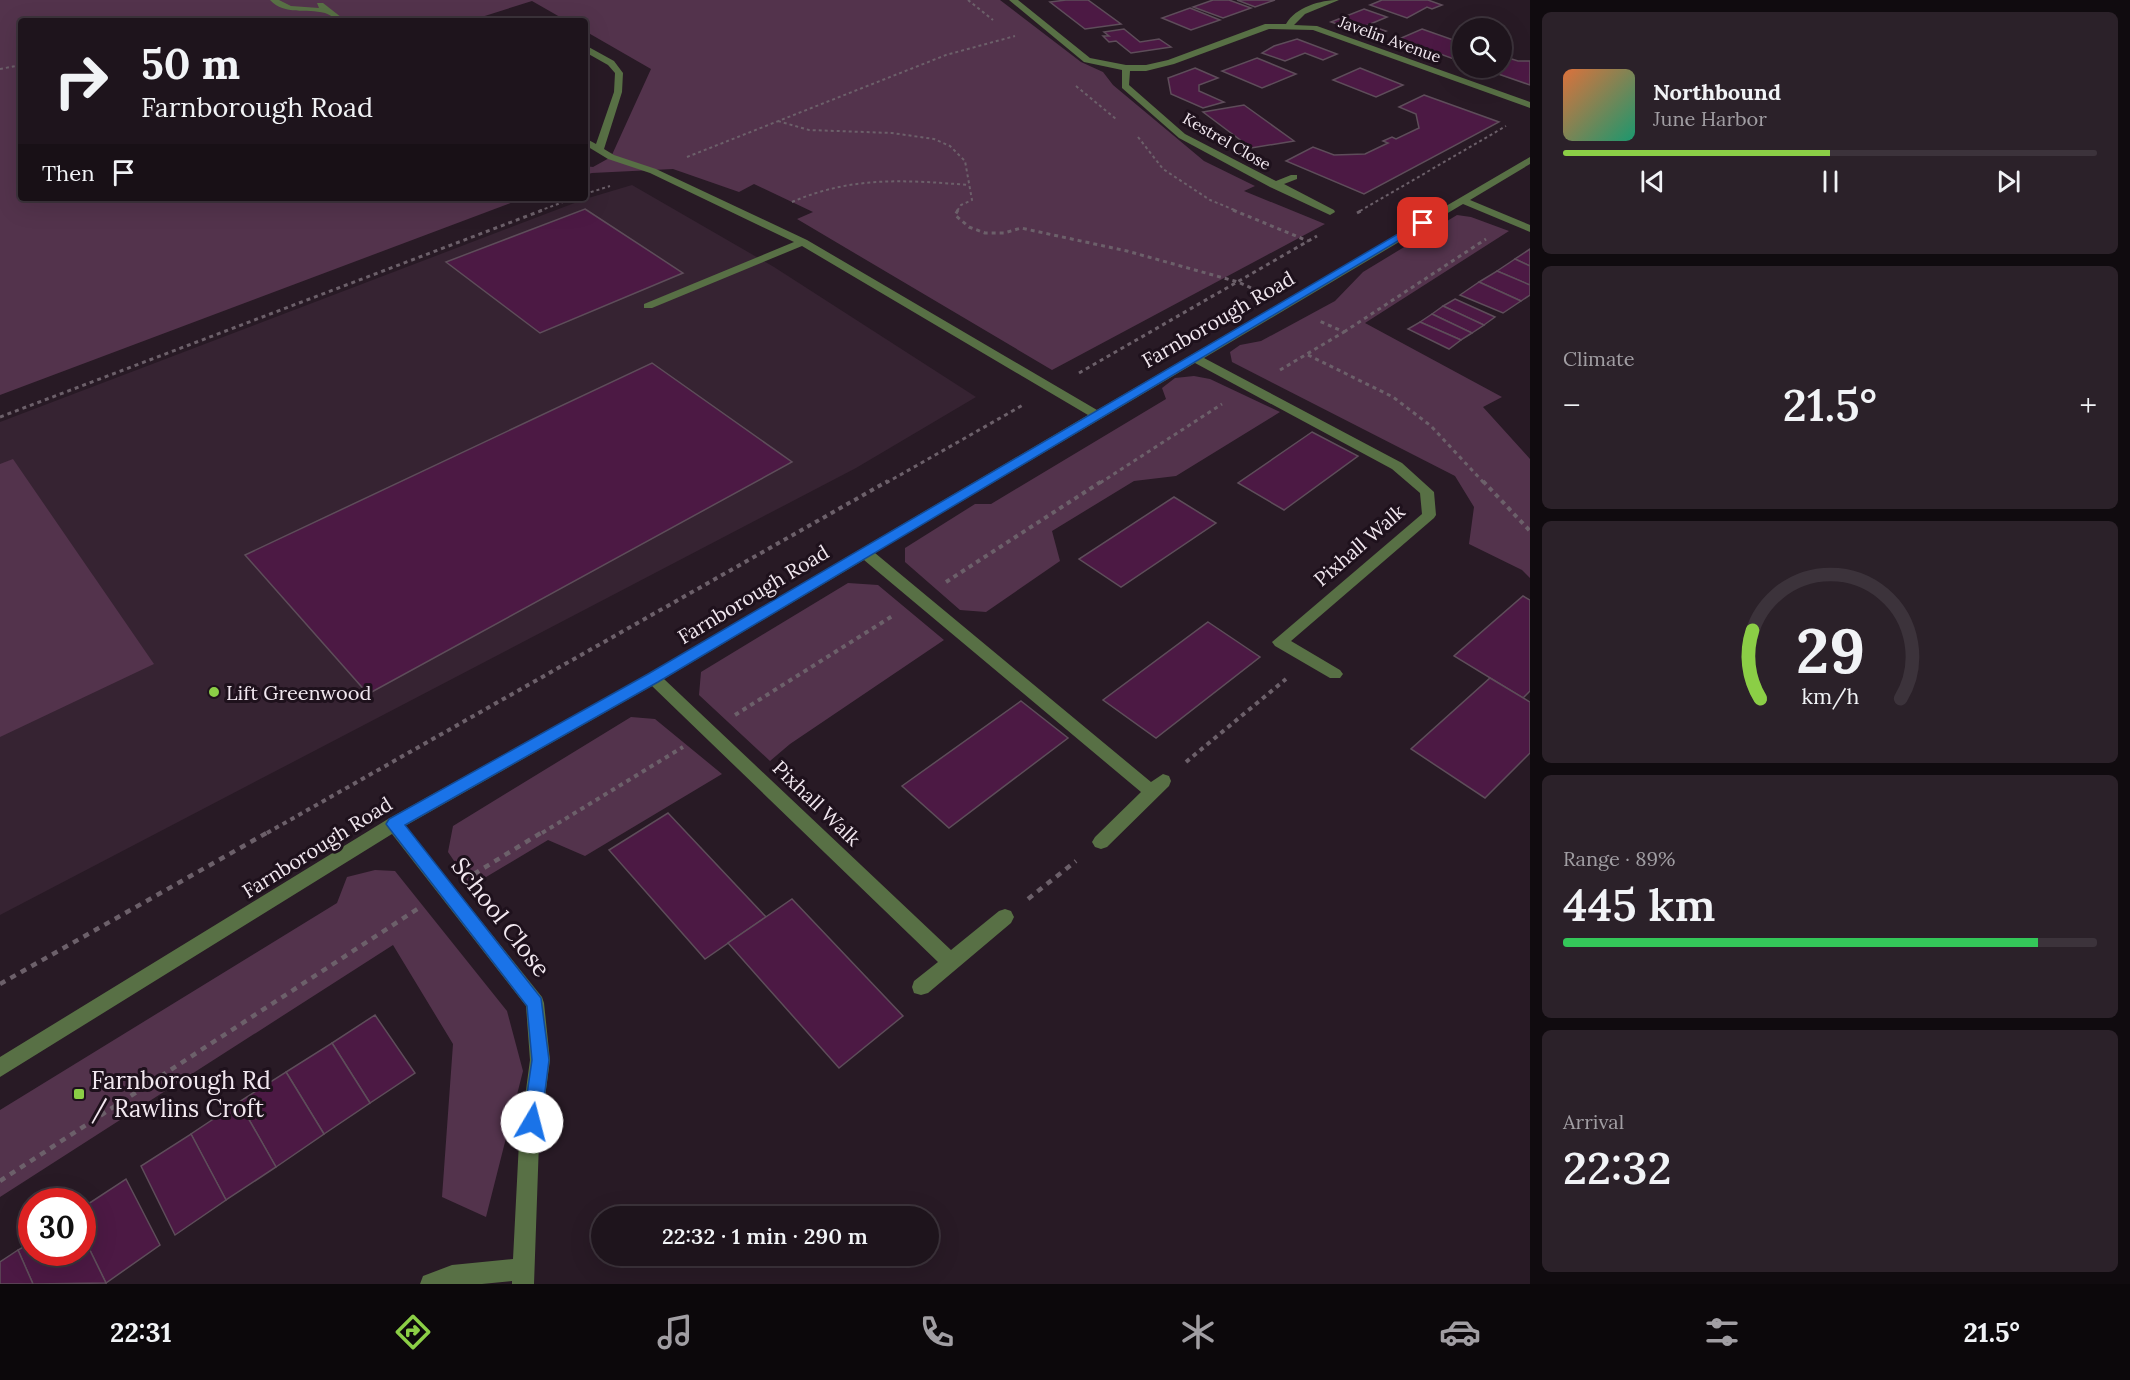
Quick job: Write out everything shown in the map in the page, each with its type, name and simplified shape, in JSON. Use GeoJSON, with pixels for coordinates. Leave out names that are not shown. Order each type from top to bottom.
{"type":"FeatureCollection","features":[{"type":"Feature","properties":{"kind":"street"},"geometry":{"type":"LineString","coordinates":[[274,0],[278,5],[327,12]]}},
{"type":"Feature","properties":{"kind":"street"},"geometry":{"type":"LineString","coordinates":[[318,0],[322,8],[337,18]]}},
{"type":"Feature","properties":{"kind":"street","name":"Javelin Avenue"},"geometry":{"type":"LineString","coordinates":[[1013,0],[1087,60],[1126,68],[1146,68],[1171,62],[1268,26],[1314,28],[1530,105]]}},
{"type":"Feature","properties":{"kind":"street"},"geometry":{"type":"LineString","coordinates":[[1289,26],[1291,21],[1306,11],[1335,0]]}},
{"type":"Feature","properties":{"kind":"street"},"geometry":{"type":"LineString","coordinates":[[588,50],[611,63],[619,73],[618,92],[599,150]]}},
{"type":"Feature","properties":{"kind":"street","name":"Kestrel Close"},"geometry":{"type":"LineString","coordinates":[[1126,68],[1125,86],[1140,102],[1182,136],[1330,212]]}},
{"type":"Feature","properties":{"kind":"street"},"geometry":{"type":"LineString","coordinates":[[588,143],[611,157],[653,171],[803,242],[1096,415]]}},
{"type":"Feature","properties":{"kind":"street","name":"Farnborough Road"},"geometry":{"type":"LineString","coordinates":[[0,1068],[394,824],[653,678],[1530,160]]}},
{"type":"Feature","properties":{"kind":"street","name":"Kestrel Close"},"geometry":{"type":"LineString","coordinates":[[1274,185],[1294,177]]}},
{"type":"Feature","properties":{"kind":"street"},"geometry":{"type":"LineString","coordinates":[[1462,200],[1530,229]]}},
{"type":"Feature","properties":{"kind":"street"},"geometry":{"type":"LineString","coordinates":[[648,306],[803,242]]}},
{"type":"Feature","properties":{"kind":"street","name":"Pixhall Walk"},"geometry":{"type":"LineString","coordinates":[[1193,357],[1397,466],[1427,492],[1429,514],[1280,642],[1335,674]]}},
{"type":"Feature","properties":{"kind":"street"},"geometry":{"type":"LineString","coordinates":[[864,552],[1158,787],[1101,842]]}},
{"type":"Feature","properties":{"kind":"street","name":"Pixhall Walk"},"geometry":{"type":"LineString","coordinates":[[653,678],[950,961]]}},
{"type":"Feature","properties":{"kind":"street","name":"School Close"},"geometry":{"type":"LineString","coordinates":[[394,824],[535,1003],[540,1060],[529,1142],[523,1276],[452,1276],[431,1284]]}},
{"type":"Feature","properties":{"kind":"street"},"geometry":{"type":"LineString","coordinates":[[921,987],[1005,917]]}},
{"type":"Feature","properties":{"kind":"path"},"geometry":{"type":"LineString","coordinates":[[968,0],[994,22]]}},
{"type":"Feature","properties":{"kind":"path"},"geometry":{"type":"LineString","coordinates":[[653,171],[946,55],[1012,36]]}},
{"type":"Feature","properties":{"kind":"path"},"geometry":{"type":"LineString","coordinates":[[0,69],[18,66]]}},
{"type":"Feature","properties":{"kind":"path"},"geometry":{"type":"LineString","coordinates":[[778,121],[795,128],[813,131],[879,131],[930,138],[949,145],[962,155],[968,167],[972,201],[961,205],[955,215],[971,230],[1010,234],[1021,228],[1127,251],[1238,282]]}},
{"type":"Feature","properties":{"kind":"path"},"geometry":{"type":"LineString","coordinates":[[1348,218],[1510,123]]}},
{"type":"Feature","properties":{"kind":"path"},"geometry":{"type":"LineString","coordinates":[[792,202],[832,186],[862,181],[891,179],[969,186]]}},
{"type":"Feature","properties":{"kind":"path"},"geometry":{"type":"LineString","coordinates":[[0,417],[566,201]]}},
{"type":"Feature","properties":{"kind":"path"},"geometry":{"type":"LineString","coordinates":[[1344,332],[1514,222]]}},
{"type":"Feature","properties":{"kind":"path"},"geometry":{"type":"LineString","coordinates":[[0,984],[1318,236]]}},
{"type":"Feature","properties":{"kind":"path"},"geometry":{"type":"LineString","coordinates":[[0,1181],[445,891],[709,732],[1248,388],[1308,355],[1393,398],[1431,426],[1530,531]]}},
{"type":"Feature","properties":{"kind":"path"},"geometry":{"type":"LineString","coordinates":[[1158,787],[1310,660]]}},
{"type":"Feature","properties":{"kind":"path"},"geometry":{"type":"LineString","coordinates":[[1005,917],[1101,842]]}},
{"type":"Feature","properties":{"kind":"shaded area"},"geometry":{"type":"Polygon","coordinates":[[[0,0],[1000,0],[1081,62],[1103,72],[1113,85],[1204,161],[1255,186],[1244,191],[1325,224],[1052,370],[797,219],[813,212],[754,184],[739,192],[673,169],[588,174],[588,166],[593,167],[611,157],[651,69],[588,33],[588,18],[562,18],[532,1],[478,18],[18,18],[18,201],[516,201],[0,395],[0,0]]]}},
{"type":"Feature","properties":{"kind":"shaded area","name":"Lift Greenwood"},"geometry":{"type":"Polygon","coordinates":[[[632,185],[774,267],[976,397],[856,468],[0,915],[0,422],[580,201],[588,201],[588,198],[632,185]]]}},
{"type":"Feature","properties":{"kind":"shaded area"},"geometry":{"type":"Polygon","coordinates":[[[1457,215],[1471,217],[1509,231],[1365,323],[1502,397],[1483,407],[1530,459],[1530,578],[1522,570],[1469,544],[1474,507],[1455,476],[1232,362],[1230,352],[1240,345],[1261,341],[1335,301],[1363,272],[1457,215]]]}},
{"type":"Feature","properties":{"kind":"shaded area"},"geometry":{"type":"Polygon","coordinates":[[[1194,376],[1210,379],[1280,412],[1176,476],[1134,481],[1052,531],[1060,561],[986,612],[960,610],[905,562],[905,548],[975,504],[991,504],[1166,399],[1162,388],[1175,378],[1194,376]]]}},
{"type":"Feature","properties":{"kind":"shaded area"},"geometry":{"type":"Polygon","coordinates":[[[13,459],[154,664],[0,737],[0,464],[13,459]]]}},
{"type":"Feature","properties":{"kind":"shaded area"},"geometry":{"type":"Polygon","coordinates":[[[848,583],[878,585],[944,640],[790,744],[770,761],[699,695],[701,672],[848,583]]]}},
{"type":"Feature","properties":{"kind":"shaded area"},"geometry":{"type":"Polygon","coordinates":[[[631,717],[655,719],[722,774],[585,856],[548,840],[471,886],[448,852],[453,826],[631,717]]]}},
{"type":"Feature","properties":{"kind":"shaded area"},"geometry":{"type":"Polygon","coordinates":[[[375,870],[395,871],[507,1011],[523,1071],[486,1217],[442,1197],[453,1044],[393,945],[0,1197],[0,1110],[337,903],[347,877],[375,870]]]}},
{"type":"Feature","properties":{"kind":"building"},"geometry":{"type":"Polygon","coordinates":[[[1088,0],[1121,24],[1085,29],[1050,2],[1088,0]]]}},
{"type":"Feature","properties":{"kind":"building"},"geometry":{"type":"Polygon","coordinates":[[[1213,0],[1229,0],[1251,8],[1223,18],[1193,7],[1213,0]]]}},
{"type":"Feature","properties":{"kind":"building"},"geometry":{"type":"Polygon","coordinates":[[[1237,0],[1275,0],[1255,7],[1237,0]]]}},
{"type":"Feature","properties":{"kind":"building"},"geometry":{"type":"Polygon","coordinates":[[[1382,0],[1428,0],[1442,5],[1432,9],[1427,7],[1407,18],[1370,5],[1382,0]]]}},
{"type":"Feature","properties":{"kind":"building"},"geometry":{"type":"Polygon","coordinates":[[[1190,8],[1220,20],[1191,30],[1162,18],[1190,8]]]}},
{"type":"Feature","properties":{"kind":"building"},"geometry":{"type":"Polygon","coordinates":[[[1364,9],[1387,17],[1368,25],[1386,31],[1372,37],[1331,22],[1364,9]]]}},
{"type":"Feature","properties":{"kind":"building"},"geometry":{"type":"Polygon","coordinates":[[[1124,29],[1140,42],[1159,39],[1171,47],[1131,53],[1116,41],[1109,42],[1103,36],[1109,36],[1104,32],[1124,29]]]}},
{"type":"Feature","properties":{"kind":"building"},"geometry":{"type":"Polygon","coordinates":[[[1422,29],[1452,40],[1452,58],[1399,39],[1422,29]]]}},
{"type":"Feature","properties":{"kind":"building"},"geometry":{"type":"Polygon","coordinates":[[[1297,39],[1337,54],[1323,60],[1305,53],[1285,61],[1262,53],[1274,46],[1297,39]]]}},
{"type":"Feature","properties":{"kind":"building"},"geometry":{"type":"Polygon","coordinates":[[[1257,58],[1296,74],[1262,88],[1222,71],[1257,58]]]}},
{"type":"Feature","properties":{"kind":"building"},"geometry":{"type":"Polygon","coordinates":[[[1512,59],[1530,61],[1530,85],[1510,78],[1512,78],[1512,59]]]}},
{"type":"Feature","properties":{"kind":"building"},"geometry":{"type":"Polygon","coordinates":[[[1195,68],[1218,78],[1199,85],[1199,91],[1224,102],[1203,108],[1171,94],[1168,78],[1195,68]]]}},
{"type":"Feature","properties":{"kind":"building"},"geometry":{"type":"Polygon","coordinates":[[[1360,68],[1403,85],[1376,97],[1333,80],[1360,68]]]}},
{"type":"Feature","properties":{"kind":"building"},"geometry":{"type":"Polygon","coordinates":[[[1424,95],[1499,122],[1364,194],[1286,161],[1313,147],[1334,155],[1365,154],[1388,143],[1383,141],[1392,137],[1396,139],[1419,128],[1416,114],[1399,107],[1424,95]]]}},
{"type":"Feature","properties":{"kind":"building"},"geometry":{"type":"Polygon","coordinates":[[[1244,105],[1294,141],[1251,148],[1203,112],[1244,105]]]}},
{"type":"Feature","properties":{"kind":"building"},"geometry":{"type":"Polygon","coordinates":[[[585,209],[683,273],[540,333],[446,262],[585,209]]]}},
{"type":"Feature","properties":{"kind":"building"},"geometry":{"type":"Polygon","coordinates":[[[1530,249],[1530,266],[1515,259],[1530,249]]]}},
{"type":"Feature","properties":{"kind":"building"},"geometry":{"type":"Polygon","coordinates":[[[1515,259],[1530,266],[1530,285],[1497,271],[1515,259]]]}},
{"type":"Feature","properties":{"kind":"building"},"geometry":{"type":"Polygon","coordinates":[[[1497,271],[1530,285],[1530,295],[1521,301],[1479,282],[1497,271]]]}},
{"type":"Feature","properties":{"kind":"building"},"geometry":{"type":"Polygon","coordinates":[[[1479,282],[1521,301],[1503,313],[1460,295],[1479,282]]]}},
{"type":"Feature","properties":{"kind":"building"},"geometry":{"type":"Polygon","coordinates":[[[1455,299],[1495,317],[1484,325],[1443,306],[1455,299]]]}},
{"type":"Feature","properties":{"kind":"building"},"geometry":{"type":"Polygon","coordinates":[[[1443,306],[1484,325],[1472,333],[1432,314],[1443,306]]]}},
{"type":"Feature","properties":{"kind":"building"},"geometry":{"type":"Polygon","coordinates":[[[1432,314],[1472,333],[1461,340],[1420,322],[1432,314]]]}},
{"type":"Feature","properties":{"kind":"building"},"geometry":{"type":"Polygon","coordinates":[[[1420,322],[1461,340],[1449,349],[1408,329],[1420,322]]]}},
{"type":"Feature","properties":{"kind":"building"},"geometry":{"type":"Polygon","coordinates":[[[652,363],[792,462],[368,694],[245,555],[652,363]]]}},
{"type":"Feature","properties":{"kind":"building"},"geometry":{"type":"Polygon","coordinates":[[[1312,432],[1358,456],[1284,510],[1238,483],[1312,432]]]}},
{"type":"Feature","properties":{"kind":"building"},"geometry":{"type":"Polygon","coordinates":[[[1174,497],[1216,523],[1121,587],[1079,559],[1174,497]]]}},
{"type":"Feature","properties":{"kind":"building"},"geometry":{"type":"Polygon","coordinates":[[[1523,596],[1530,600],[1530,691],[1523,698],[1454,656],[1523,596]]]}},
{"type":"Feature","properties":{"kind":"building"},"geometry":{"type":"Polygon","coordinates":[[[1208,622],[1260,657],[1156,738],[1103,700],[1208,622]]]}},
{"type":"Feature","properties":{"kind":"building"},"geometry":{"type":"Polygon","coordinates":[[[1490,678],[1530,702],[1530,753],[1485,798],[1411,749],[1490,678]]]}},
{"type":"Feature","properties":{"kind":"building"},"geometry":{"type":"Polygon","coordinates":[[[1021,701],[1068,738],[949,828],[902,786],[1021,701]]]}},
{"type":"Feature","properties":{"kind":"building"},"geometry":{"type":"Polygon","coordinates":[[[668,813],[766,917],[705,959],[609,850],[668,813]]]}},
{"type":"Feature","properties":{"kind":"building"},"geometry":{"type":"Polygon","coordinates":[[[792,899],[903,1016],[839,1068],[728,943],[792,899]]]}},
{"type":"Feature","properties":{"kind":"building"},"geometry":{"type":"Polygon","coordinates":[[[375,1015],[415,1073],[370,1103],[332,1043],[375,1015]]]}},
{"type":"Feature","properties":{"kind":"building"},"geometry":{"type":"Polygon","coordinates":[[[332,1043],[370,1103],[324,1134],[286,1072],[332,1043]]]}},
{"type":"Feature","properties":{"kind":"building"},"geometry":{"type":"Polygon","coordinates":[[[286,1072],[324,1134],[276,1167],[239,1102],[286,1072]]]}},
{"type":"Feature","properties":{"kind":"building"},"geometry":{"type":"Polygon","coordinates":[[[239,1102],[276,1167],[226,1200],[191,1134],[239,1102]]]}},
{"type":"Feature","properties":{"kind":"building"},"geometry":{"type":"Polygon","coordinates":[[[191,1134],[226,1200],[175,1235],[141,1166],[191,1134]]]}},
{"type":"Feature","properties":{"kind":"building"},"geometry":{"type":"Polygon","coordinates":[[[126,1179],[160,1245],[106,1283],[96,1263],[96,1199],[126,1179]]]}},
{"type":"Feature","properties":{"kind":"building"},"geometry":{"type":"Polygon","coordinates":[[[18,1250],[18,1266],[25,1266],[33,1284],[0,1284],[0,1262],[18,1250]]]}},
{"type":"Feature","properties":{"kind":"building"},"geometry":{"type":"Polygon","coordinates":[[[96,1263],[106,1283],[33,1284],[25,1266],[96,1266],[96,1263]]]}},
{"type":"Feature","properties":{"kind":"place","name":"Lift Greenwood"},"geometry":{"type":"Point","coordinates":[214,692]}},
{"type":"Feature","properties":{"kind":"place","name":"Farnborough Rd / Rawlins Croft"},"geometry":{"type":"Point","coordinates":[79,1094]}},
{"type":"Feature","properties":{"kind":"route"},"geometry":{"type":"LineString","coordinates":[[532,1122],[540,1060],[535,1003],[394,824],[653,678],[1423,223]]}}]}
